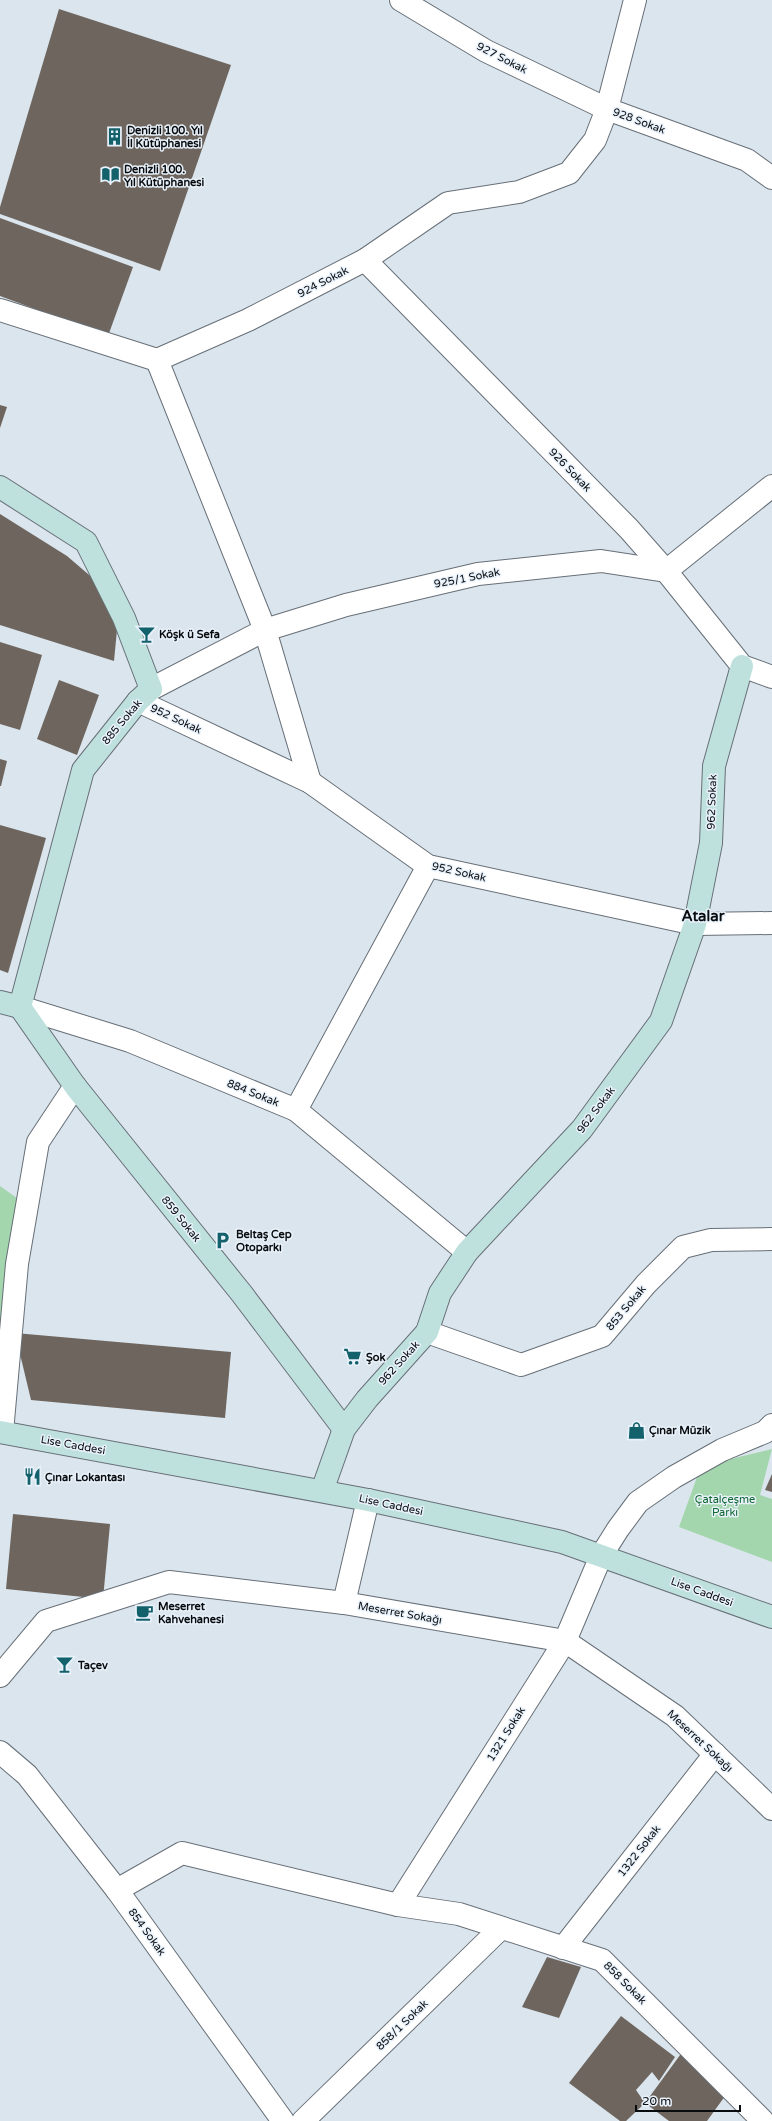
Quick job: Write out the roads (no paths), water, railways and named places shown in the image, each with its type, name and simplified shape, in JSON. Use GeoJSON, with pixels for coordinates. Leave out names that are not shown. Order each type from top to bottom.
{"type":"FeatureCollection","features":[{"type":"Feature","properties":{"kind":"main road","name":"885 Sokak"},"geometry":{"type":"LineString","coordinates":[[0,487],[86,542],[124,618],[144,695],[83,770],[10,1004]]}},
{"type":"Feature","properties":{"kind":"main road","name":"962 Sokak"},"geometry":{"type":"LineString","coordinates":[[322,1491],[344,1429],[367,1399],[428,1332],[440,1293],[467,1252],[582,1129],[661,1021],[696,924],[711,843],[714,766],[742,666]]}},
{"type":"Feature","properties":{"kind":"main road","name":"859 Sokak"},"geometry":{"type":"LineString","coordinates":[[10,1004],[242,1294],[344,1429]]}},
{"type":"Feature","properties":{"kind":"main road","name":"Lise Caddesi"},"geometry":{"type":"LineString","coordinates":[[1,1432],[368,1500],[562,1542],[772,1617]]}},
{"type":"Feature","properties":{"kind":"street","name":"927 Sokak"},"geometry":{"type":"LineString","coordinates":[[401,0],[486,51],[607,109]]}},
{"type":"Feature","properties":{"kind":"street","name":"928 Sokak"},"geometry":{"type":"LineString","coordinates":[[635,0],[607,109],[747,160],[772,178]]}},
{"type":"Feature","properties":{"kind":"street","name":"924 Sokak"},"geometry":{"type":"LineString","coordinates":[[157,360],[248,320],[365,260],[448,203],[519,192],[569,172],[595,140],[607,109]]}},
{"type":"Feature","properties":{"kind":"street","name":"926 Sokak"},"geometry":{"type":"LineString","coordinates":[[365,260],[629,529],[666,571],[742,666]]}},
{"type":"Feature","properties":{"kind":"street"},"geometry":{"type":"LineString","coordinates":[[0,310],[157,360],[265,630],[310,782]]}},
{"type":"Feature","properties":{"kind":"street"},"geometry":{"type":"LineString","coordinates":[[666,571],[772,486]]}},
{"type":"Feature","properties":{"kind":"street","name":"925/1 Sokak"},"geometry":{"type":"LineString","coordinates":[[144,695],[265,630],[346,606],[478,574],[601,561],[666,571]]}},
{"type":"Feature","properties":{"kind":"street"},"geometry":{"type":"LineString","coordinates":[[742,666],[772,677]]}},
{"type":"Feature","properties":{"kind":"street","name":"952 Sokak"},"geometry":{"type":"LineString","coordinates":[[144,695],[310,782],[428,866],[696,924],[772,923]]}},
{"type":"Feature","properties":{"kind":"street"},"geometry":{"type":"LineString","coordinates":[[296,1110],[428,866]]}},
{"type":"Feature","properties":{"kind":"street","name":"884 Sokak"},"geometry":{"type":"LineString","coordinates":[[10,1004],[130,1041],[241,1089],[296,1110],[467,1252]]}},
{"type":"Feature","properties":{"kind":"street"},"geometry":{"type":"LineString","coordinates":[[1,1432],[16,1264],[38,1142],[75,1086]]}},
{"type":"Feature","properties":{"kind":"street","name":"853 Sokak"},"geometry":{"type":"LineString","coordinates":[[428,1332],[521,1365],[602,1336],[646,1284],[683,1247],[711,1240],[772,1239]]}},
{"type":"Feature","properties":{"kind":"street","name":"1321 Sokak"},"geometry":{"type":"LineString","coordinates":[[398,1905],[565,1641],[602,1556],[618,1529],[638,1502],[674,1477],[722,1450],[765,1432],[772,1425]]}},
{"type":"Feature","properties":{"kind":"street"},"geometry":{"type":"LineString","coordinates":[[344,1603],[368,1500]]}},
{"type":"Feature","properties":{"kind":"street","name":"Meserret Sokağı"},"geometry":{"type":"LineString","coordinates":[[0,1676],[46,1621],[169,1582],[344,1603],[565,1641],[675,1716],[772,1809]]}},
{"type":"Feature","properties":{"kind":"street","name":"854 Sokak"},"geometry":{"type":"LineString","coordinates":[[0,1752],[27,1775],[117,1890],[283,2121]]}},
{"type":"Feature","properties":{"kind":"street","name":"1322 Sokak"},"geometry":{"type":"LineString","coordinates":[[563,1948],[715,1754]]}},
{"type":"Feature","properties":{"kind":"street","name":"858 Sokak"},"geometry":{"type":"LineString","coordinates":[[117,1890],[182,1853],[398,1905],[459,1914],[602,1960],[763,2121]]}},
{"type":"Feature","properties":{"kind":"street","name":"858/1 Sokak"},"geometry":{"type":"LineString","coordinates":[[303,2121],[501,1928]]}},
{"type":"Feature","properties":{"kind":"place","name":"Denizli 100. Yıl İl Kütüphanesi"},"geometry":{"type":"Point","coordinates":[114,136]}},
{"type":"Feature","properties":{"kind":"place","name":"Denizli 100. Yıl Kütüphanesi"},"geometry":{"type":"Point","coordinates":[111,175]}},
{"type":"Feature","properties":{"kind":"place","name":"Köşk ü Sefa"},"geometry":{"type":"Point","coordinates":[146,634]}},
{"type":"Feature","properties":{"kind":"place","name":"Beltaş Cep Otoparkı"},"geometry":{"type":"Point","coordinates":[223,1240]}},
{"type":"Feature","properties":{"kind":"place","name":"Şok"},"geometry":{"type":"Point","coordinates":[353,1357]}},
{"type":"Feature","properties":{"kind":"place","name":"Çınar Müzik"},"geometry":{"type":"Point","coordinates":[636,1430]}},
{"type":"Feature","properties":{"kind":"place","name":"Çınar Lokantası"},"geometry":{"type":"Point","coordinates":[32,1477]}},
{"type":"Feature","properties":{"kind":"place","name":"Meserret Kahvehanesi"},"geometry":{"type":"Point","coordinates":[145,1612]}},
{"type":"Feature","properties":{"kind":"place","name":"Taçev"},"geometry":{"type":"Point","coordinates":[65,1665]}},
{"type":"Feature","properties":{"kind":"district","name":"Atalar"},"geometry":{"type":"Point","coordinates":[703,916]}},
{"type":"Feature","properties":{"kind":"park label","name":"Çatalçeşme Parkı"},"geometry":{"type":"Point","coordinates":[725,1505]}}]}
